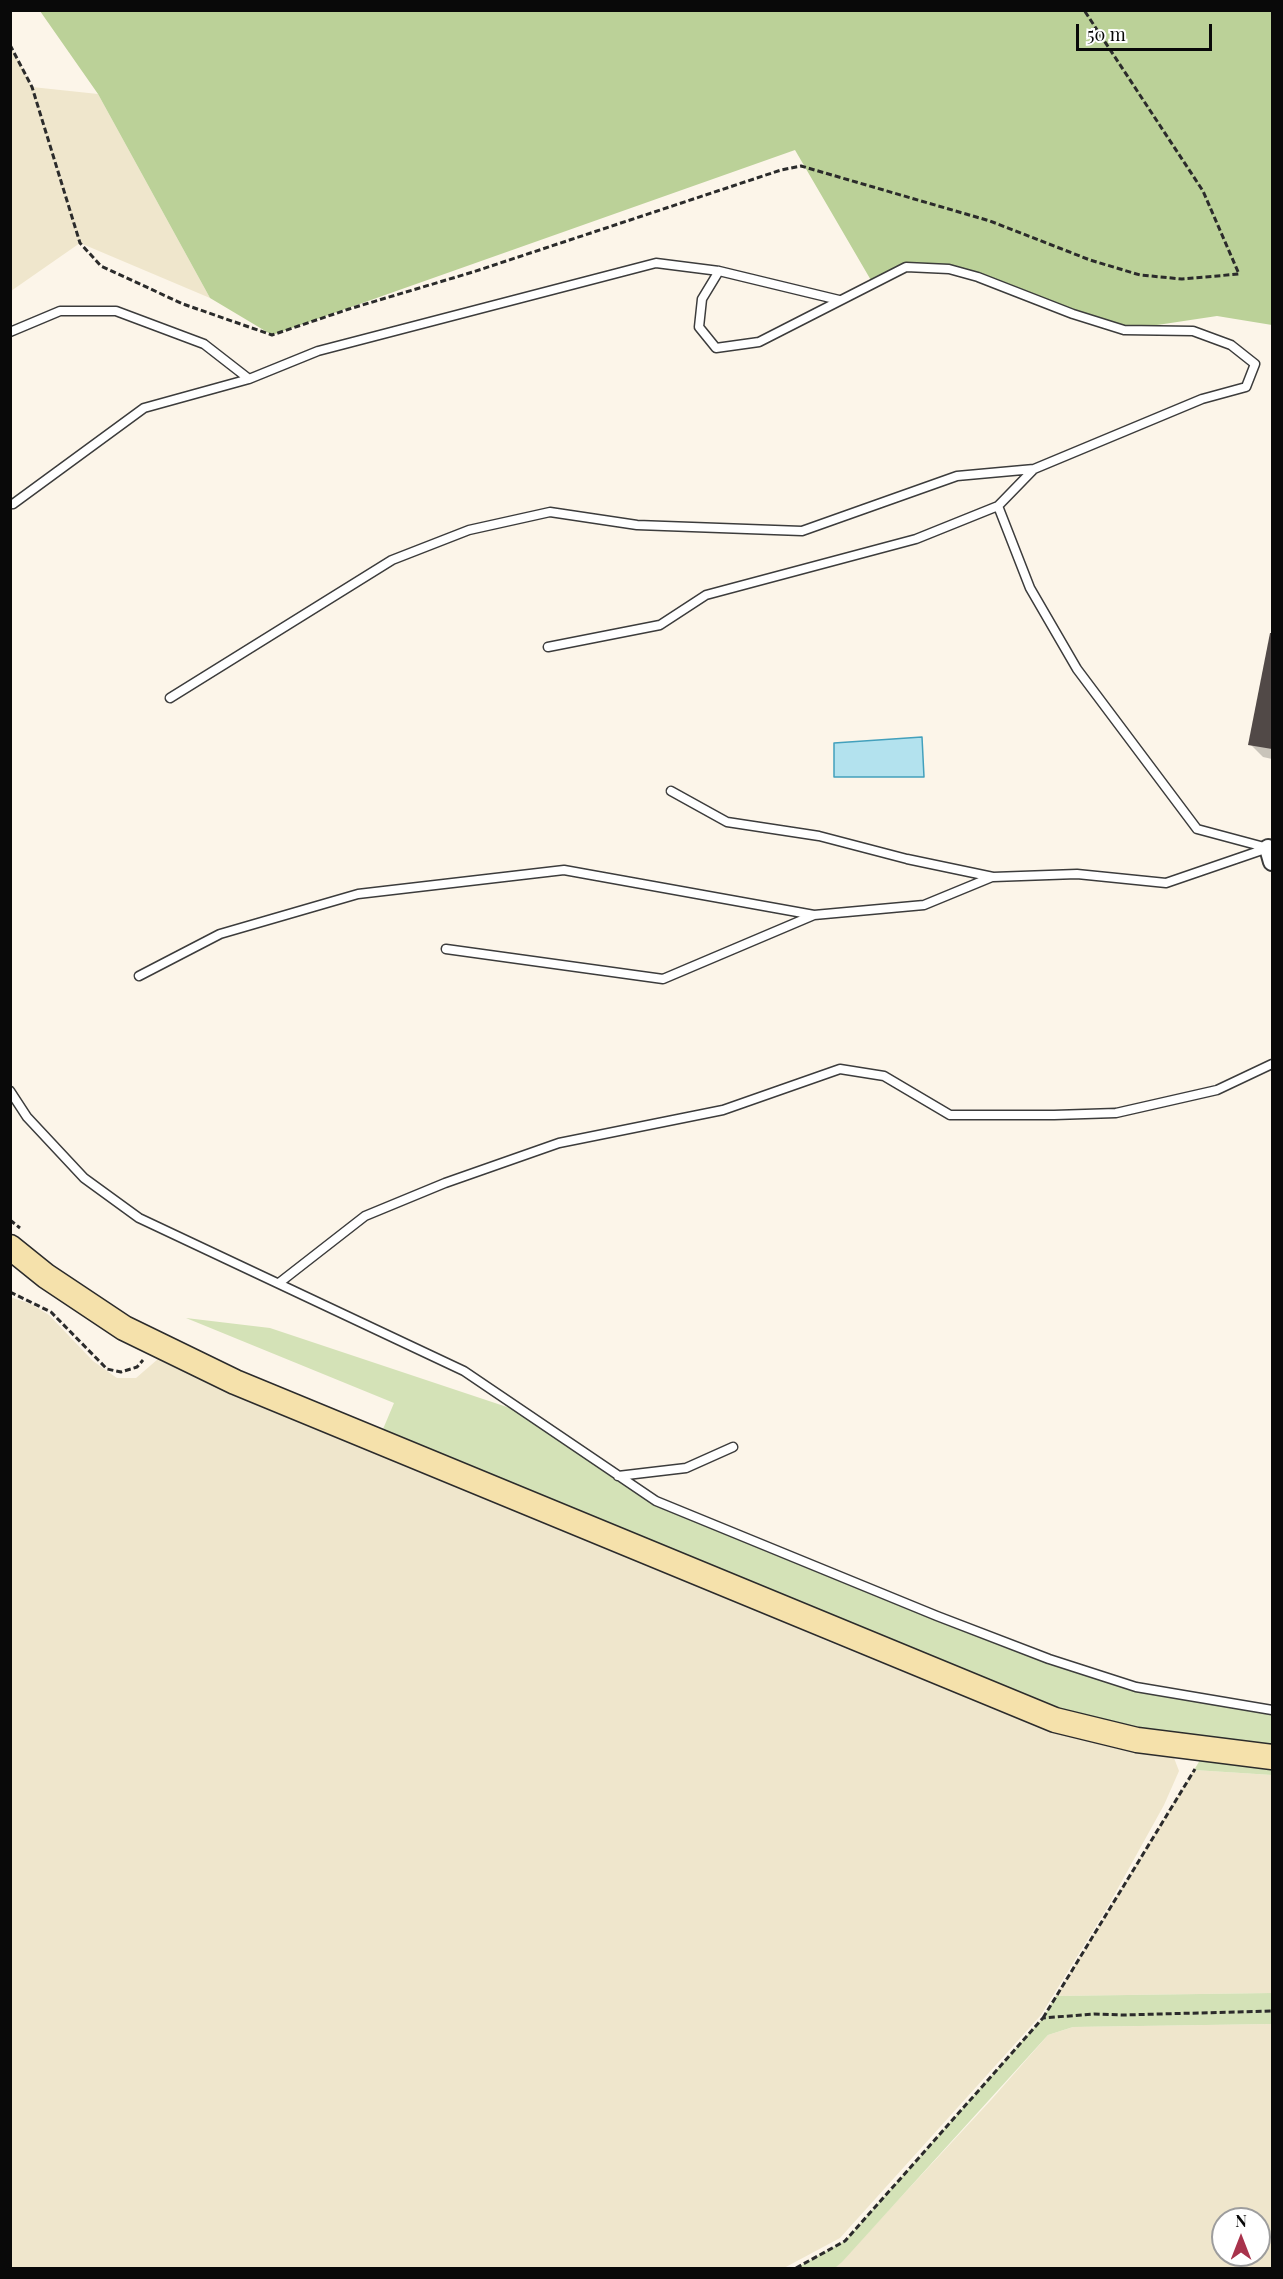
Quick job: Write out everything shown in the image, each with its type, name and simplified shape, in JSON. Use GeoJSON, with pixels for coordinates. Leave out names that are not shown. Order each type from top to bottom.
{"type":"FeatureCollection","features":[{"type":"Feature","properties":{"kind":"main road"},"geometry":{"type":"LineString","coordinates":[[10,1247],[46,1276],[124,1328],[235,1382],[1055,1720],[1137,1740],[1272,1757]]}},
{"type":"Feature","properties":{"kind":"lane"},"geometry":{"type":"LineString","coordinates":[[13,504],[144,408],[249,379],[318,351],[656,263],[719,271],[839,300]]}},
{"type":"Feature","properties":{"kind":"lane"},"geometry":{"type":"LineString","coordinates":[[170,698],[392,560],[469,530],[550,512],[637,525],[802,531],[957,476],[1034,469],[1202,399],[1246,387],[1255,364],[1231,345],[1193,332],[1124,330],[1073,314],[978,277],[949,269],[906,267],[759,342],[716,348],[699,327],[702,299],[719,271]]}},
{"type":"Feature","properties":{"kind":"lane"},"geometry":{"type":"LineString","coordinates":[[10,332],[60,311],[116,311],[204,344],[249,379]]}},
{"type":"Feature","properties":{"kind":"lane"},"geometry":{"type":"LineString","coordinates":[[548,647],[660,625],[706,595],[916,539],[998,506],[1034,469]]}},
{"type":"Feature","properties":{"kind":"lane"},"geometry":{"type":"LineString","coordinates":[[998,506],[1030,588],[1077,669],[1197,829],[1270,855]]}},
{"type":"Feature","properties":{"kind":"lane"},"geometry":{"type":"LineString","coordinates":[[671,791],[727,822],[819,836],[907,860],[993,877],[1077,874],[1166,882],[1270,855]]}},
{"type":"Feature","properties":{"kind":"lane"},"geometry":{"type":"LineString","coordinates":[[140,976],[220,934],[358,894],[564,870],[814,915],[924,905],[993,877]]}},
{"type":"Feature","properties":{"kind":"lane"},"geometry":{"type":"LineString","coordinates":[[446,949],[663,979],[814,915]]}},
{"type":"Feature","properties":{"kind":"lane"},"geometry":{"type":"LineString","coordinates":[[279,1283],[365,1216],[445,1183],[559,1143],[723,1110],[840,1069],[884,1076],[950,1115],[1054,1115],[1116,1113],[1217,1090],[1272,1064]]}},
{"type":"Feature","properties":{"kind":"lane"},"geometry":{"type":"LineString","coordinates":[[10,1091],[27,1117],[84,1178],[139,1218],[464,1371],[656,1501],[937,1616],[1049,1659],[1136,1687],[1272,1710]]}},
{"type":"Feature","properties":{"kind":"lane"},"geometry":{"type":"LineString","coordinates":[[618,1476],[686,1468],[733,1447]]}},
{"type":"Feature","properties":{"kind":"path"},"geometry":{"type":"LineString","coordinates":[[10,45],[32,87],[80,243],[101,266],[183,304],[272,335],[473,272],[781,170],[801,166],[990,221],[1090,260],[1140,275],[1182,279],[1239,274],[1203,190],[1084,10]]}},
{"type":"Feature","properties":{"kind":"path"},"geometry":{"type":"LineString","coordinates":[[10,1292],[51,1312],[106,1369],[121,1372],[137,1367],[156,1344]]}},
{"type":"Feature","properties":{"kind":"path"},"geometry":{"type":"LineString","coordinates":[[796,2268],[845,2241],[1042,2019],[1207,1750]]}},
{"type":"Feature","properties":{"kind":"path"},"geometry":{"type":"LineString","coordinates":[[1042,2019],[1094,2014],[1272,2011]]}},
{"type":"Feature","properties":{"kind":"shaded area"},"geometry":{"type":"Polygon","coordinates":[[[10,45],[32,87],[98,94],[210,298],[80,243],[11,291],[10,45]]]}},
{"type":"Feature","properties":{"kind":"shaded area"},"geometry":{"type":"Polygon","coordinates":[[[10,1297],[31,1304],[49,1315],[93,1361],[117,1378],[136,1378],[158,1359],[604,1543],[827,1641],[1046,1729],[1165,1754],[1174,1758],[1179,1771],[1164,1805],[1107,1908],[1041,2015],[840,2238],[784,2268],[11,2268],[10,1297]]]}},
{"type":"Feature","properties":{"kind":"shaded area"},"geometry":{"type":"Polygon","coordinates":[[[1194,1770],[1272,1775],[1272,1993],[1056,1996],[1194,1770]]]}},
{"type":"Feature","properties":{"kind":"shaded area"},"geometry":{"type":"Polygon","coordinates":[[[1272,2024],[1272,2268],[835,2268],[1048,2035],[1073,2027],[1272,2024]]]}},
{"type":"Feature","properties":{"kind":"green space"},"geometry":{"type":"Polygon","coordinates":[[[40,11],[1272,11],[1272,325],[1217,316],[1124,330],[978,277],[906,267],[872,282],[795,150],[272,335],[210,298],[98,94],[40,11]]]}},
{"type":"Feature","properties":{"kind":"green space"},"geometry":{"type":"Polygon","coordinates":[[[186,1318],[270,1328],[531,1415],[656,1501],[937,1616],[1136,1687],[1272,1710],[1272,1775],[1194,1770],[1206,1750],[1137,1740],[378,1441],[394,1403],[186,1318]]]}},
{"type":"Feature","properties":{"kind":"green space"},"geometry":{"type":"Polygon","coordinates":[[[1272,1993],[1272,2024],[1073,2027],[1048,2035],[842,2262],[835,2268],[796,2268],[845,2241],[1042,2019],[1056,1996],[1272,1993]]]}},
{"type":"Feature","properties":{"kind":"water"},"geometry":{"type":"Polygon","coordinates":[[[922,737],[924,777],[834,777],[834,743],[922,737]]]}},
{"type":"Feature","properties":{"kind":"building"},"geometry":{"type":"Polygon","coordinates":[[[1270,633],[1272,633],[1272,749],[1248,745],[1270,633]]]}}]}
